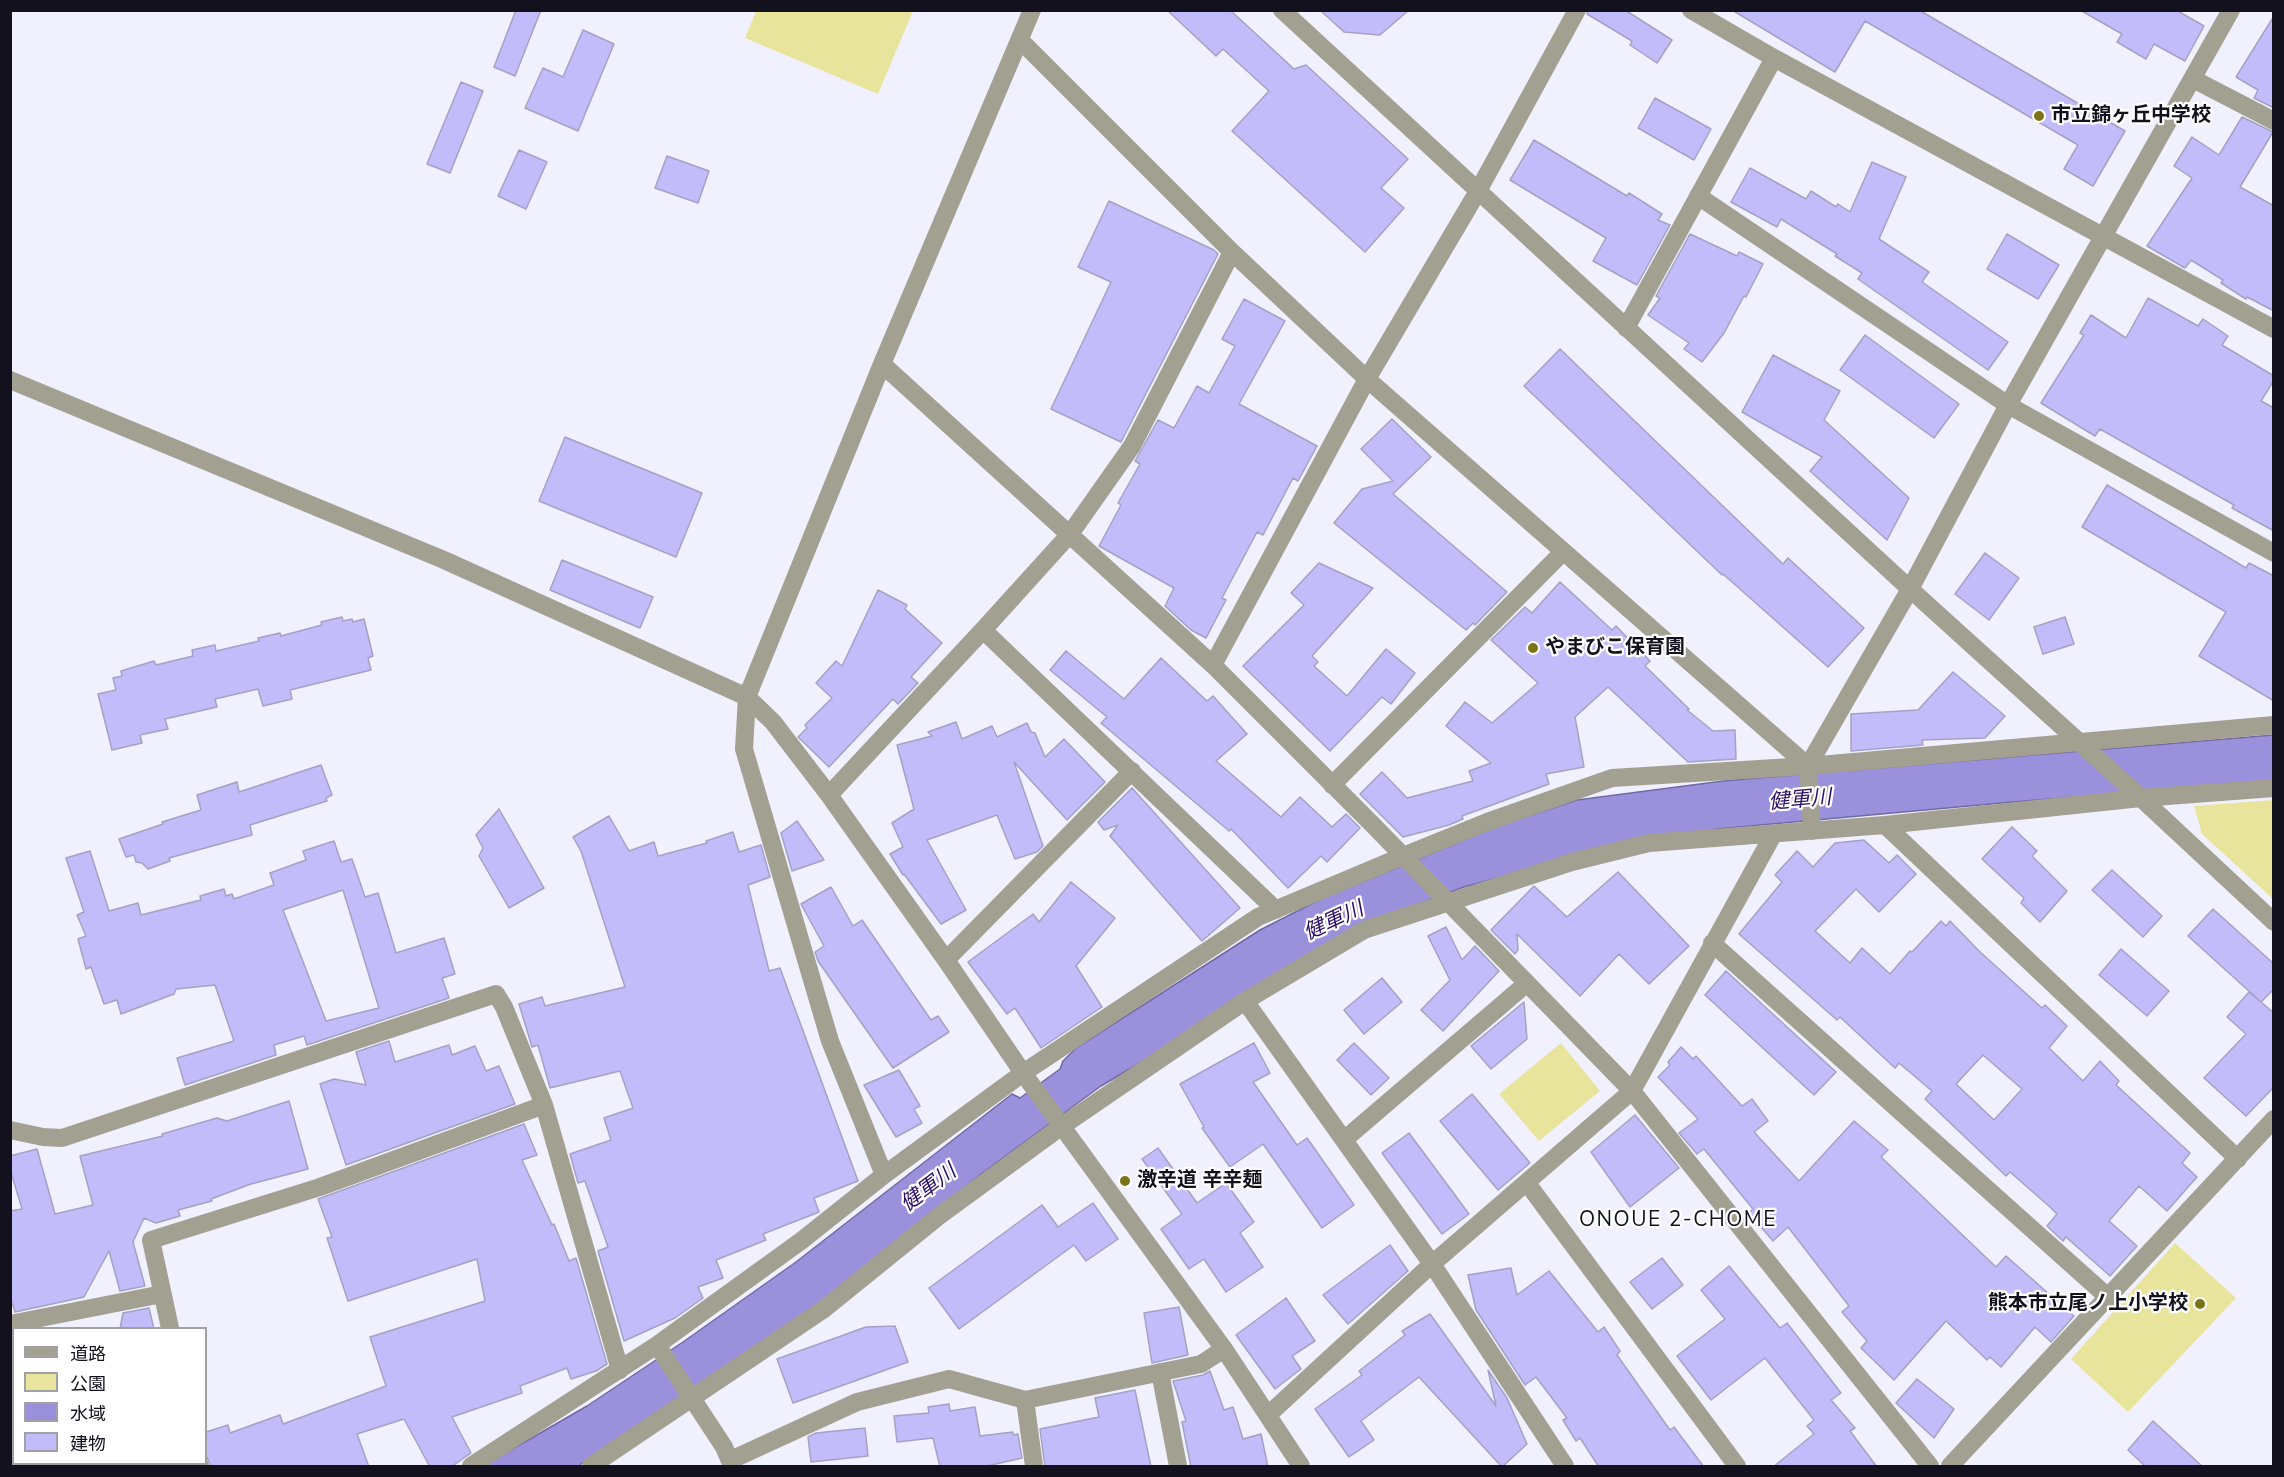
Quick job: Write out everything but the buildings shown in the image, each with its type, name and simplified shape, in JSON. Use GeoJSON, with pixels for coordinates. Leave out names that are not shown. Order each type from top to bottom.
{"type":"FeatureCollection","features":[{"type":"Feature","properties":{"kind":"street"},"geometry":{"type":"LineString","coordinates":[[884,1175],[830,1041],[744,749],[747,697],[882,364],[1032,10]]}},
{"type":"Feature","properties":{"kind":"street"},"geometry":{"type":"LineString","coordinates":[[1282,10],[2274,922]]}},
{"type":"Feature","properties":{"kind":"street"},"geometry":{"type":"LineString","coordinates":[[1213,665],[1366,379],[1478,191],[1576,10]]}},
{"type":"Feature","properties":{"kind":"street"},"geometry":{"type":"LineString","coordinates":[[1691,10],[1774,58],[2274,329]]}},
{"type":"Feature","properties":{"kind":"street"},"geometry":{"type":"LineString","coordinates":[[1812,831],[1808,766],[1910,589],[2007,405],[2231,10]]}},
{"type":"Feature","properties":{"kind":"street"},"geometry":{"type":"LineString","coordinates":[[1020,40],[1232,252],[1366,379],[1808,766]]}},
{"type":"Feature","properties":{"kind":"street"},"geometry":{"type":"LineString","coordinates":[[1626,328],[1774,58]]}},
{"type":"Feature","properties":{"kind":"street"},"geometry":{"type":"LineString","coordinates":[[2193,79],[2274,121]]}},
{"type":"Feature","properties":{"kind":"street"},"geometry":{"type":"LineString","coordinates":[[1698,196],[2007,405],[2274,553]]}},
{"type":"Feature","properties":{"kind":"street"},"geometry":{"type":"LineString","coordinates":[[829,795],[1070,534],[1132,447],[1232,252]]}},
{"type":"Feature","properties":{"kind":"street"},"geometry":{"type":"LineString","coordinates":[[882,364],[1213,665],[1632,1091],[1930,1467]]}},
{"type":"Feature","properties":{"kind":"street"},"geometry":{"type":"LineString","coordinates":[[10,380],[444,560],[747,697],[773,722],[829,795],[1023,1073],[1224,1349],[1301,1467]]}},
{"type":"Feature","properties":{"kind":"street"},"geometry":{"type":"LineString","coordinates":[[1332,785],[1563,552]]}},
{"type":"Feature","properties":{"kind":"street"},"geometry":{"type":"LineString","coordinates":[[983,630],[1276,910]]}},
{"type":"Feature","properties":{"kind":"street"},"geometry":{"type":"LineString","coordinates":[[471,1467],[657,1345],[801,1241],[884,1175],[1023,1073],[1258,918],[1403,856],[1487,822],[1612,778],[1808,766],[2274,725]]}},
{"type":"Feature","properties":{"kind":"street"},"geometry":{"type":"LineString","coordinates":[[946,960],[1132,771]]}},
{"type":"Feature","properties":{"kind":"street"},"geometry":{"type":"LineString","coordinates":[[591,1467],[690,1396],[824,1309],[939,1216],[1062,1126],[1245,1000],[1364,930],[1572,862],[1649,843],[1773,835],[2141,798],[2274,789]]}},
{"type":"Feature","properties":{"kind":"street"},"geometry":{"type":"LineString","coordinates":[[1886,825],[2238,1159]]}},
{"type":"Feature","properties":{"kind":"street"},"geometry":{"type":"LineString","coordinates":[[1268,1415],[1432,1264],[1632,1091],[1773,835]]}},
{"type":"Feature","properties":{"kind":"street"},"geometry":{"type":"LineString","coordinates":[[1712,943],[2109,1298]]}},
{"type":"Feature","properties":{"kind":"street"},"geometry":{"type":"LineString","coordinates":[[1345,1139],[1526,984]]}},
{"type":"Feature","properties":{"kind":"street"},"geometry":{"type":"LineString","coordinates":[[10,1130],[43,1137],[62,1138],[496,994],[504,1006],[544,1105],[620,1370]]}},
{"type":"Feature","properties":{"kind":"street"},"geometry":{"type":"LineString","coordinates":[[1245,1000],[1432,1264],[1565,1467]]}},
{"type":"Feature","properties":{"kind":"street"},"geometry":{"type":"LineString","coordinates":[[170,1327],[151,1239],[320,1187],[544,1105]]}},
{"type":"Feature","properties":{"kind":"street"},"geometry":{"type":"LineString","coordinates":[[1950,1467],[2274,1119]]}},
{"type":"Feature","properties":{"kind":"street"},"geometry":{"type":"LineString","coordinates":[[1527,1183],[1737,1467]]}},
{"type":"Feature","properties":{"kind":"street"},"geometry":{"type":"LineString","coordinates":[[10,1324],[162,1294]]}},
{"type":"Feature","properties":{"kind":"street"},"geometry":{"type":"LineString","coordinates":[[657,1345],[731,1463],[857,1402],[949,1379],[1025,1400],[1201,1364],[1224,1349]]}},
{"type":"Feature","properties":{"kind":"street"},"geometry":{"type":"LineString","coordinates":[[1160,1372],[1178,1467]]}},
{"type":"Feature","properties":{"kind":"street"},"geometry":{"type":"LineString","coordinates":[[1025,1400],[1034,1467]]}},
{"type":"Feature","properties":{"kind":"green space"},"geometry":{"type":"Polygon","coordinates":[[[756,10],[913,11],[878,94],[745,38],[756,10]]]}},
{"type":"Feature","properties":{"kind":"green space"},"geometry":{"type":"Polygon","coordinates":[[[2274,800],[2273,899],[2202,834],[2194,806],[2274,800]]]}},
{"type":"Feature","properties":{"kind":"green space"},"geometry":{"type":"Polygon","coordinates":[[[1561,1043],[1600,1091],[1539,1141],[1499,1094],[1561,1043]]]}},
{"type":"Feature","properties":{"kind":"green space"},"geometry":{"type":"Polygon","coordinates":[[[2175,1243],[2236,1298],[2128,1412],[2071,1359],[2175,1243]]]}},
{"type":"Feature","properties":{"kind":"water","name":"健軍川"},"geometry":{"type":"Polygon","coordinates":[[[2273,735],[2273,782],[2024,801],[1717,829],[1526,870],[1464,887],[1424,902],[1185,1036],[1101,1086],[981,1174],[832,1294],[578,1466],[483,1466],[587,1406],[683,1342],[796,1262],[1012,1094],[1020,1098],[1060,1069],[1063,1061],[1076,1048],[1260,930],[1321,899],[1498,826],[1577,800],[1723,781],[2273,735]]]}},
{"type":"Feature","properties":{"kind":"place","name":"市立錦ヶ丘中学校"},"geometry":{"type":"Point","coordinates":[2039,116]}},
{"type":"Feature","properties":{"kind":"place","name":"やまびこ保育園"},"geometry":{"type":"Point","coordinates":[1533,648]}},
{"type":"Feature","properties":{"kind":"place","name":"激辛道 辛辛麺"},"geometry":{"type":"Point","coordinates":[1125,1181]}},
{"type":"Feature","properties":{"kind":"place","name":"熊本市立尾ノ上小学校"},"geometry":{"type":"Point","coordinates":[2200,1304]}},
{"type":"Feature","properties":{"kind":"district","name":"ONOUE 2-CHOME"},"geometry":{"type":"Point","coordinates":[1678,1221]}}]}
